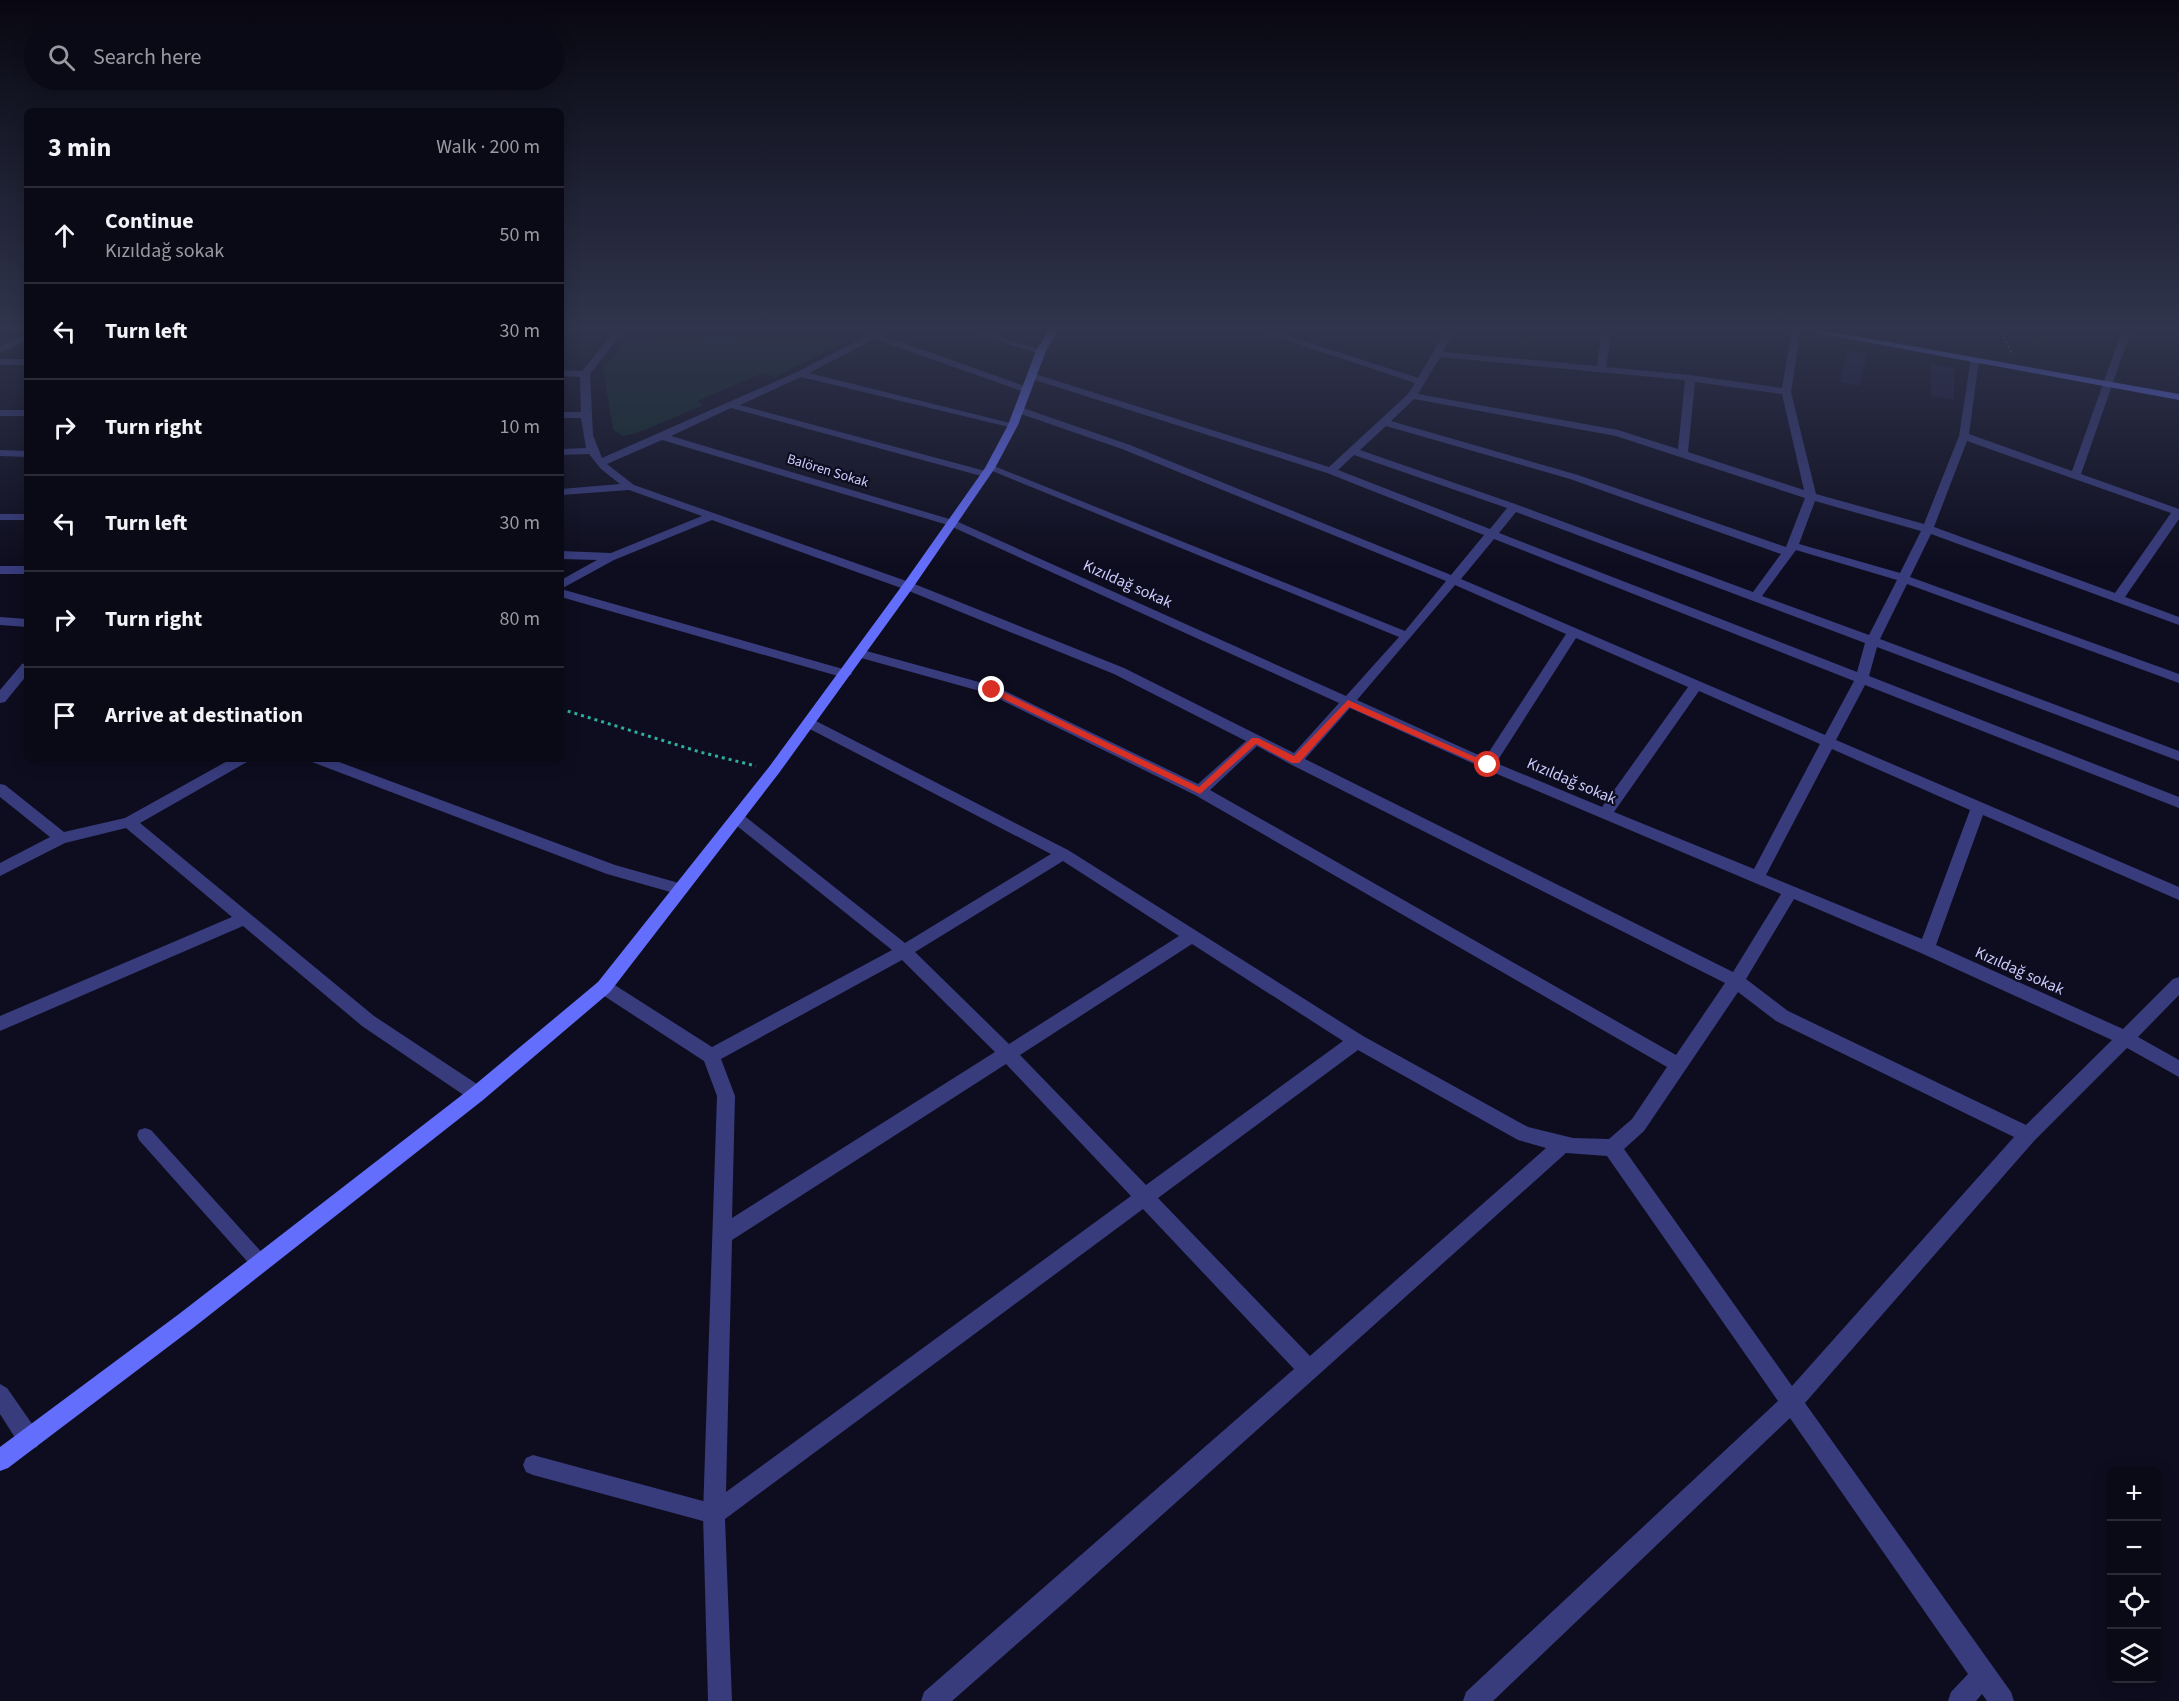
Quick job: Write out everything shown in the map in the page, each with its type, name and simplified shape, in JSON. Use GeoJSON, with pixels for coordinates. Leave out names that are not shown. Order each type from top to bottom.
{"type":"FeatureCollection","features":[{"type":"Feature","properties":{"kind":"street"},"geometry":{"type":"LineString","coordinates":[[586,407],[592,451],[601,463],[630,487],[908,586],[1119,671],[1737,981],[1782,1016],[2028,1135]]}},
{"type":"Feature","properties":{"kind":"street"},"geometry":{"type":"LineString","coordinates":[[601,463],[725,407]]}},
{"type":"Feature","properties":{"kind":"street"},"geometry":{"type":"LineString","coordinates":[[739,407],[988,471],[1407,636]]}},
{"type":"Feature","properties":{"kind":"street"},"geometry":{"type":"LineString","coordinates":[[968,407],[1016,417],[1126,447],[1453,580],[2179,894]]}},
{"type":"Feature","properties":{"kind":"street"},"geometry":{"type":"LineString","coordinates":[[0,1460],[260,1263],[477,1094],[604,987],[774,770],[860,653],[988,471],[1020,407]]}},
{"type":"Feature","properties":{"kind":"street"},"geometry":{"type":"LineString","coordinates":[[1113,407],[1331,471],[2179,803]]}},
{"type":"Feature","properties":{"kind":"street"},"geometry":{"type":"LineString","coordinates":[[1331,471],[1400,407]]}},
{"type":"Feature","properties":{"kind":"street"},"geometry":{"type":"LineString","coordinates":[[1475,407],[1618,433],[1683,452],[1811,496],[1929,529],[2179,621]]}},
{"type":"Feature","properties":{"kind":"street"},"geometry":{"type":"LineString","coordinates":[[1683,452],[1687,407]]}},
{"type":"Feature","properties":{"kind":"street"},"geometry":{"type":"LineString","coordinates":[[1756,596],[1790,549],[1811,496],[1790,407]]}},
{"type":"Feature","properties":{"kind":"street"},"geometry":{"type":"LineString","coordinates":[[1758,876],[1861,680],[1872,642],[1929,529],[1964,436],[1968,407]]}},
{"type":"Feature","properties":{"kind":"street"},"geometry":{"type":"LineString","coordinates":[[2075,476],[2100,407]]}},
{"type":"Feature","properties":{"kind":"street"},"geometry":{"type":"LineString","coordinates":[[0,412],[24,413]]}},
{"type":"Feature","properties":{"kind":"street"},"geometry":{"type":"LineString","coordinates":[[564,415],[586,415]]}},
{"type":"Feature","properties":{"kind":"street"},"geometry":{"type":"LineString","coordinates":[[1384,422],[1574,477],[1790,549],[1903,578],[2179,679]]}},
{"type":"Feature","properties":{"kind":"street","name":"Balören Sokak"},"geometry":{"type":"LineString","coordinates":[[661,436],[952,523]]}},
{"type":"Feature","properties":{"kind":"street"},"geometry":{"type":"LineString","coordinates":[[1964,436],[2178,512],[2118,598]]}},
{"type":"Feature","properties":{"kind":"street"},"geometry":{"type":"LineString","coordinates":[[564,452],[592,451]]}},
{"type":"Feature","properties":{"kind":"street"},"geometry":{"type":"LineString","coordinates":[[1353,451],[1514,507],[1756,596],[1872,642],[2179,756]]}},
{"type":"Feature","properties":{"kind":"street"},"geometry":{"type":"LineString","coordinates":[[0,453],[24,453]]}},
{"type":"Feature","properties":{"kind":"street"},"geometry":{"type":"LineString","coordinates":[[564,492],[630,487]]}},
{"type":"Feature","properties":{"kind":"street"},"geometry":{"type":"LineString","coordinates":[[1295,761],[1407,636],[1514,507]]}},
{"type":"Feature","properties":{"kind":"street"},"geometry":{"type":"LineString","coordinates":[[0,517],[24,517]]}},
{"type":"Feature","properties":{"kind":"street"},"geometry":{"type":"LineString","coordinates":[[564,583],[612,557],[710,517]]}},
{"type":"Feature","properties":{"kind":"street","name":"Kızıldağ sokak"},"geometry":{"type":"LineString","coordinates":[[952,523],[1488,765],[1927,948],[2126,1038],[2179,1069]]}},
{"type":"Feature","properties":{"kind":"street"},"geometry":{"type":"LineString","coordinates":[[564,555],[612,557]]}},
{"type":"Feature","properties":{"kind":"street"},"geometry":{"type":"LineString","coordinates":[[0,570],[24,570]]}},
{"type":"Feature","properties":{"kind":"street"},"geometry":{"type":"LineString","coordinates":[[564,594],[844,674]]}},
{"type":"Feature","properties":{"kind":"street"},"geometry":{"type":"LineString","coordinates":[[0,621],[24,623]]}},
{"type":"Feature","properties":{"kind":"street"},"geometry":{"type":"LineString","coordinates":[[1488,765],[1573,633]]}},
{"type":"Feature","properties":{"kind":"street"},"geometry":{"type":"LineString","coordinates":[[860,653],[992,690],[1200,791],[1679,1065]]}},
{"type":"Feature","properties":{"kind":"street"},"geometry":{"type":"LineString","coordinates":[[2,694],[24,670]]}},
{"type":"Feature","properties":{"kind":"street"},"geometry":{"type":"LineString","coordinates":[[1605,814],[1696,686]]}},
{"type":"Feature","properties":{"kind":"street"},"geometry":{"type":"LineString","coordinates":[[809,723],[1063,854],[1357,1041],[1524,1134],[1563,1144],[1612,1148],[1638,1125],[1737,981],[1791,891]]}},
{"type":"Feature","properties":{"kind":"street"},"geometry":{"type":"LineString","coordinates":[[1200,791],[1255,740]]}},
{"type":"Feature","properties":{"kind":"street"},"geometry":{"type":"LineString","coordinates":[[0,870],[61,838],[129,822],[237,762]]}},
{"type":"Feature","properties":{"kind":"street"},"geometry":{"type":"LineString","coordinates":[[325,762],[612,870],[681,889]]}},
{"type":"Feature","properties":{"kind":"street"},"geometry":{"type":"LineString","coordinates":[[0,789],[61,838]]}},
{"type":"Feature","properties":{"kind":"street"},"geometry":{"type":"LineString","coordinates":[[1927,948],[1978,808]]}},
{"type":"Feature","properties":{"kind":"street"},"geometry":{"type":"LineString","coordinates":[[737,818],[904,951],[1008,1054],[1308,1369]]}},
{"type":"Feature","properties":{"kind":"street"},"geometry":{"type":"LineString","coordinates":[[129,822],[368,1021],[477,1094]]}},
{"type":"Feature","properties":{"kind":"street"},"geometry":{"type":"LineString","coordinates":[[711,1056],[904,951],[1063,854]]}},
{"type":"Feature","properties":{"kind":"street"},"geometry":{"type":"LineString","coordinates":[[0,1024],[244,918]]}},
{"type":"Feature","properties":{"kind":"street"},"geometry":{"type":"LineString","coordinates":[[721,1236],[1192,936]]}},
{"type":"Feature","properties":{"kind":"street"},"geometry":{"type":"LineString","coordinates":[[1475,1701],[1791,1403],[2028,1135],[2179,984]]}},
{"type":"Feature","properties":{"kind":"street"},"geometry":{"type":"LineString","coordinates":[[604,987],[711,1056],[726,1096],[714,1514],[720,1701]]}},
{"type":"Feature","properties":{"kind":"street"},"geometry":{"type":"LineString","coordinates":[[714,1514],[1357,1041]]}},
{"type":"Feature","properties":{"kind":"street"},"geometry":{"type":"LineString","coordinates":[[933,1701],[1058,1593],[1563,1144]]}},
{"type":"Feature","properties":{"kind":"street"},"geometry":{"type":"LineString","coordinates":[[1612,1148],[2002,1701]]}},
{"type":"Feature","properties":{"kind":"street"},"geometry":{"type":"LineString","coordinates":[[0,1395],[29,1439]]}},
{"type":"Feature","properties":{"kind":"street"},"geometry":{"type":"LineString","coordinates":[[1960,1701],[1983,1675]]}},
{"type":"Feature","properties":{"kind":"lane"},"geometry":{"type":"LineString","coordinates":[[146,1135],[260,1263]]}},
{"type":"Feature","properties":{"kind":"lane"},"geometry":{"type":"LineString","coordinates":[[532,1465],[714,1514]]}},
{"type":"Feature","properties":{"kind":"path"},"geometry":{"type":"LineString","coordinates":[[564,710],[700,752],[774,770]]}},
{"type":"Feature","properties":{"kind":"green space"},"geometry":{"type":"Polygon","coordinates":[[[609,407],[699,407],[637,433],[623,436],[613,430],[609,407]]]}},
{"type":"Feature","properties":{"kind":"route"},"geometry":{"type":"LineString","coordinates":[[992,690],[1200,791],[1255,740],[1295,761],[1348,703],[1488,765]]}}]}
